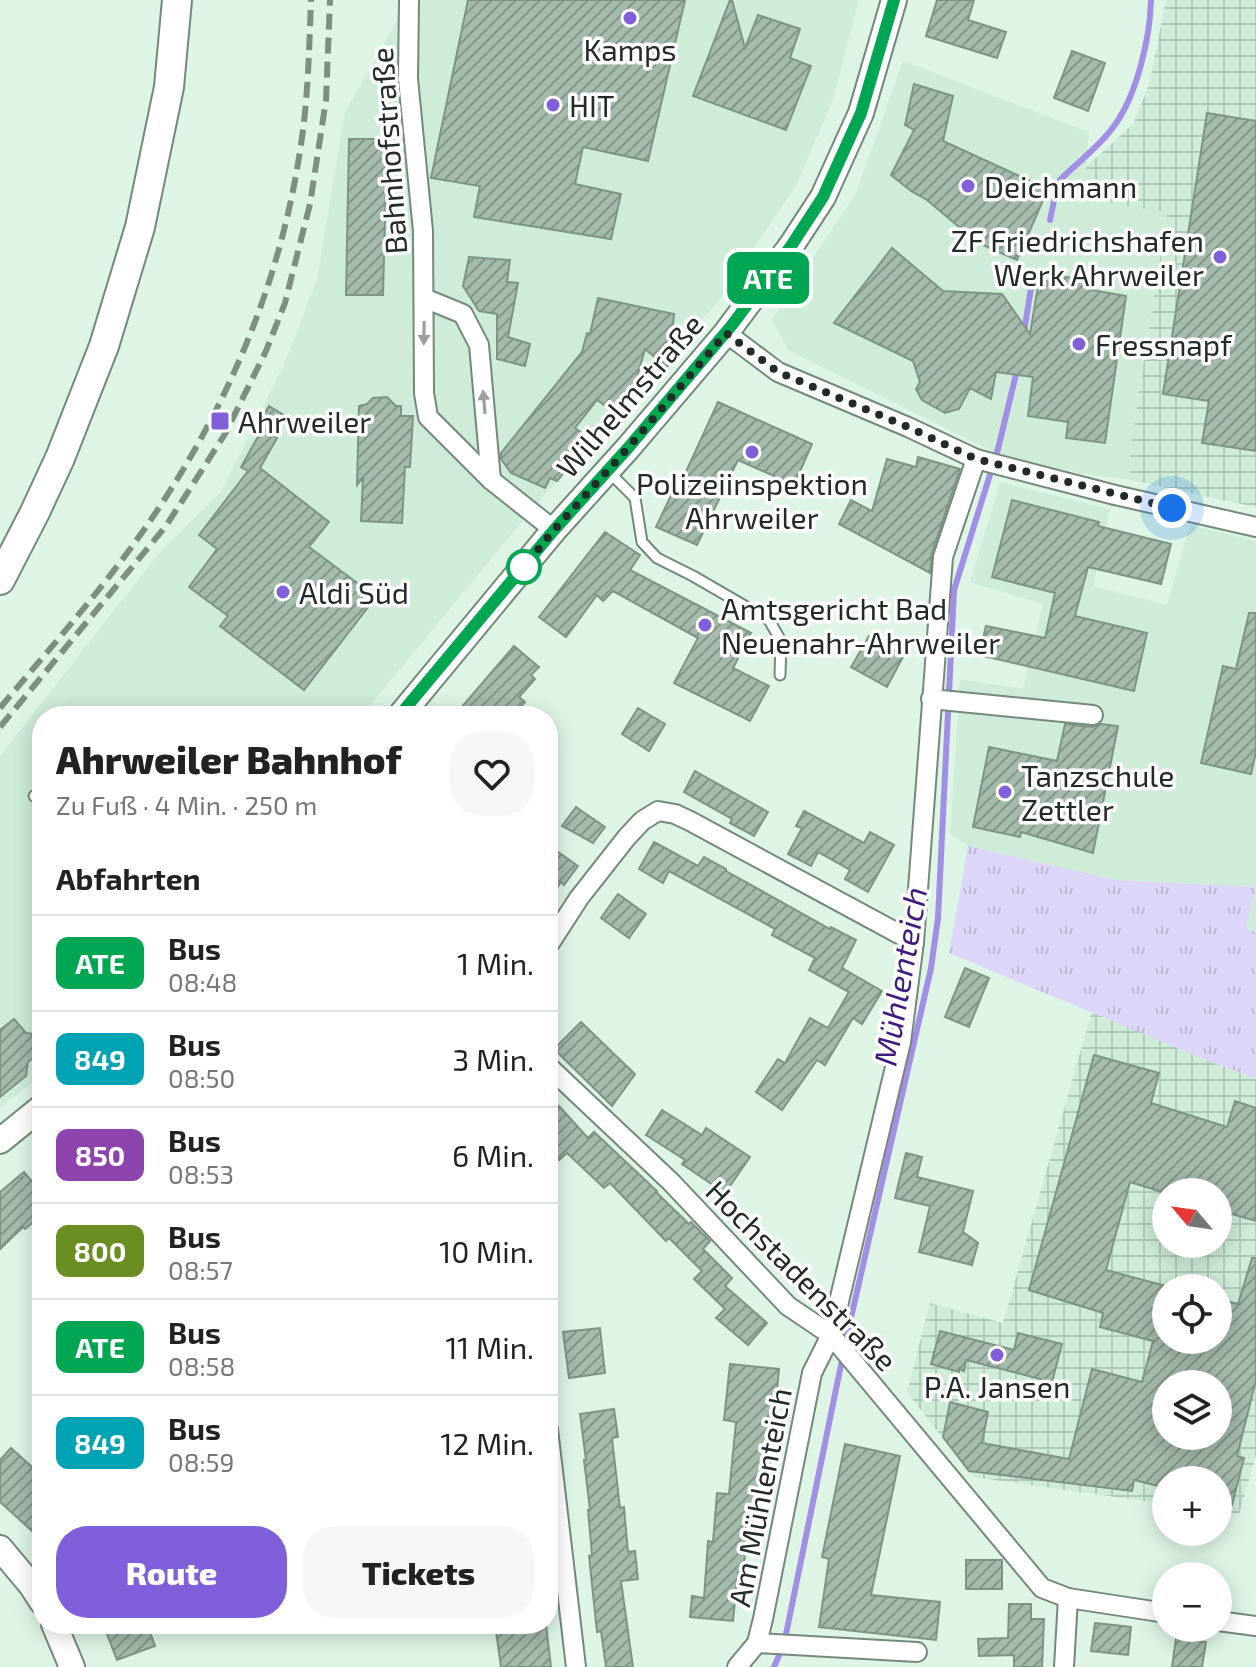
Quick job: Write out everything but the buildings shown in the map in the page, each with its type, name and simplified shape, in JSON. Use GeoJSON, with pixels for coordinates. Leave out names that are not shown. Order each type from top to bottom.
{"type":"FeatureCollection","features":[{"type":"Feature","properties":{"kind":"main road"},"geometry":{"type":"LineString","coordinates":[[0,580],[60,458],[104,346],[140,227],[169,87],[177,0]]}},
{"type":"Feature","properties":{"kind":"main road","name":"Wilhelmstraße"},"geometry":{"type":"LineString","coordinates":[[408,706],[554,530],[726,333],[791,246],[827,189],[861,113],[894,0]]}},
{"type":"Feature","properties":{"kind":"main road"},"geometry":{"type":"LineString","coordinates":[[0,1141],[32,1115]]}},
{"type":"Feature","properties":{"kind":"main road"},"geometry":{"type":"LineString","coordinates":[[0,1548],[32,1587]]}},
{"type":"Feature","properties":{"kind":"main road"},"geometry":{"type":"LineString","coordinates":[[58,1634],[72,1667]]}},
{"type":"Feature","properties":{"kind":"street","name":"Bahnhofstraße"},"geometry":{"type":"LineString","coordinates":[[409,0],[408,79],[423,231],[424,393],[428,417],[491,480],[554,530]]}},
{"type":"Feature","properties":{"kind":"street"},"geometry":{"type":"LineString","coordinates":[[424,298],[463,314],[479,345],[491,480]]}},
{"type":"Feature","properties":{"kind":"street"},"geometry":{"type":"LineString","coordinates":[[726,333],[778,372],[988,462],[1256,527]]}},
{"type":"Feature","properties":{"kind":"street","name":"Am Mühlenteich"},"geometry":{"type":"LineString","coordinates":[[737,1667],[775,1644],[767,1603],[812,1373],[839,1345],[901,1042],[943,700],[943,557],[988,462]]}},
{"type":"Feature","properties":{"kind":"street"},"geometry":{"type":"LineString","coordinates":[[943,700],[1093,715]]}},
{"type":"Feature","properties":{"kind":"street"},"geometry":{"type":"LineString","coordinates":[[558,931],[579,898],[627,837],[642,821],[658,811],[690,821],[914,942]]}},
{"type":"Feature","properties":{"kind":"street","name":"Hochstadenstraße"},"geometry":{"type":"LineString","coordinates":[[558,1075],[671,1182],[788,1306],[839,1345],[1042,1588],[1068,1598],[1152,1611]]}},
{"type":"Feature","properties":{"kind":"street"},"geometry":{"type":"LineString","coordinates":[[558,1514],[576,1667]]}},
{"type":"Feature","properties":{"kind":"street"},"geometry":{"type":"LineString","coordinates":[[1064,1667],[1068,1598]]}},
{"type":"Feature","properties":{"kind":"street"},"geometry":{"type":"LineString","coordinates":[[1232,1623],[1256,1626]]}},
{"type":"Feature","properties":{"kind":"street"},"geometry":{"type":"LineString","coordinates":[[775,1644],[917,1652]]}},
{"type":"Feature","properties":{"kind":"lane"},"geometry":{"type":"LineString","coordinates":[[607,470],[635,498],[642,542],[657,558],[769,620],[781,641],[780,675]]}},
{"type":"Feature","properties":{"kind":"shaded area"},"geometry":{"type":"Polygon","coordinates":[[[409,0],[859,0],[832,102],[797,184],[718,302],[546,493],[369,706],[39,706],[159,553],[221,492],[284,365],[317,279],[345,112],[409,0]]]}},
{"type":"Feature","properties":{"kind":"shaded area"},"geometry":{"type":"Polygon","coordinates":[[[1166,0],[1256,0],[1256,507],[1130,480],[1131,445],[1167,212],[1083,199],[1086,167],[1133,124],[1149,85],[1166,0]]]}},
{"type":"Feature","properties":{"kind":"shaded area"},"geometry":{"type":"Polygon","coordinates":[[[903,61],[1089,132],[1084,199],[1167,211],[1131,444],[1130,480],[1010,458],[788,350],[772,320],[856,193],[903,61]]]}},
{"type":"Feature","properties":{"kind":"shaded area"},"geometry":{"type":"Polygon","coordinates":[[[1000,482],[1110,509],[1093,586],[1167,605],[1190,525],[1256,541],[1256,933],[1246,928],[1255,887],[1116,880],[968,846],[950,834],[960,679],[1023,689],[1043,604],[970,582],[1000,482]]]}},
{"type":"Feature","properties":{"kind":"shaded area"},"geometry":{"type":"Polygon","coordinates":[[[32,715],[32,1083],[0,1108],[0,756],[32,715]]]}},
{"type":"Feature","properties":{"kind":"shaded area","name":"P.A. Jansen"},"geometry":{"type":"Polygon","coordinates":[[[1092,1011],[1256,1079],[1256,1455],[1239,1514],[1232,1513],[1232,1466],[1152,1466],[1152,1502],[973,1477],[907,1392],[930,1303],[1003,1323],[1092,1011]]]}},
{"type":"Feature","properties":{"kind":"green space"},"geometry":{"type":"Polygon","coordinates":[[[968,846],[1116,880],[1256,887],[1246,928],[1256,933],[1256,1079],[949,953],[968,846]]]}},
{"type":"Feature","properties":{"kind":"waterway","name":"Mühlenteich"},"geometry":{"type":"LineString","coordinates":[[1050,220],[1060,180],[1109,133],[1129,99],[1145,48],[1151,0]]}},
{"type":"Feature","properties":{"kind":"waterway","name":"Mühlenteich"},"geometry":{"type":"LineString","coordinates":[[1024,332],[1031,288]]}},
{"type":"Feature","properties":{"kind":"waterway","name":"Mühlenteich"},"geometry":{"type":"LineString","coordinates":[[845,1344],[931,968],[938,918],[954,590],[998,449],[1017,370]]}},
{"type":"Feature","properties":{"kind":"waterway","name":"Mühlenteich"},"geometry":{"type":"LineString","coordinates":[[774,1667],[784,1644],[843,1355]]}},
{"type":"Feature","properties":{"kind":"railway"},"geometry":{"type":"LineString","coordinates":[[0,708],[131,548],[175,482],[224,395],[262,303],[290,206],[308,79],[311,0]]}},
{"type":"Feature","properties":{"kind":"railway"},"geometry":{"type":"LineString","coordinates":[[0,727],[166,526],[225,434],[266,351],[285,303],[310,204],[326,100],[330,0]]}},
{"type":"Feature","properties":{"kind":"bus line","name":"ATE"},"geometry":{"type":"LineString","coordinates":[[407,706],[554,530],[732,325],[791,246],[823,197],[844,154],[861,113],[894,0]]}},
{"type":"Feature","properties":{"kind":"place","name":"Kamps"},"geometry":{"type":"Point","coordinates":[630,18]}},
{"type":"Feature","properties":{"kind":"place","name":"HIT"},"geometry":{"type":"Point","coordinates":[553,105]}},
{"type":"Feature","properties":{"kind":"place","name":"Deichmann"},"geometry":{"type":"Point","coordinates":[968,186]}},
{"type":"Feature","properties":{"kind":"place","name":"ZF Friedrichshafen Werk Ahrweiler"},"geometry":{"type":"Point","coordinates":[1220,257]}},
{"type":"Feature","properties":{"kind":"place","name":"Fressnapf"},"geometry":{"type":"Point","coordinates":[1079,344]}},
{"type":"Feature","properties":{"kind":"place","name":"Ahrweiler"},"geometry":{"type":"Point","coordinates":[220,421]}},
{"type":"Feature","properties":{"kind":"place","name":"Polizeiinspektion Ahrweiler"},"geometry":{"type":"Point","coordinates":[752,452]}},
{"type":"Feature","properties":{"kind":"place","name":"Aldi Süd"},"geometry":{"type":"Point","coordinates":[283,592]}},
{"type":"Feature","properties":{"kind":"place","name":"Amtsgericht Bad Neuenahr-Ahrweiler"},"geometry":{"type":"Point","coordinates":[705,625]}},
{"type":"Feature","properties":{"kind":"place","name":"Tanzschule Zettler"},"geometry":{"type":"Point","coordinates":[1005,792]}},
{"type":"Feature","properties":{"kind":"place","name":"P.A. Jansen"},"geometry":{"type":"Point","coordinates":[997,1355]}},
{"type":"Feature","properties":{"kind":"route"},"geometry":{"type":"LineString","coordinates":[[524,567],[522,569],[726,333],[778,372],[976,459],[1172,508]]}}]}
